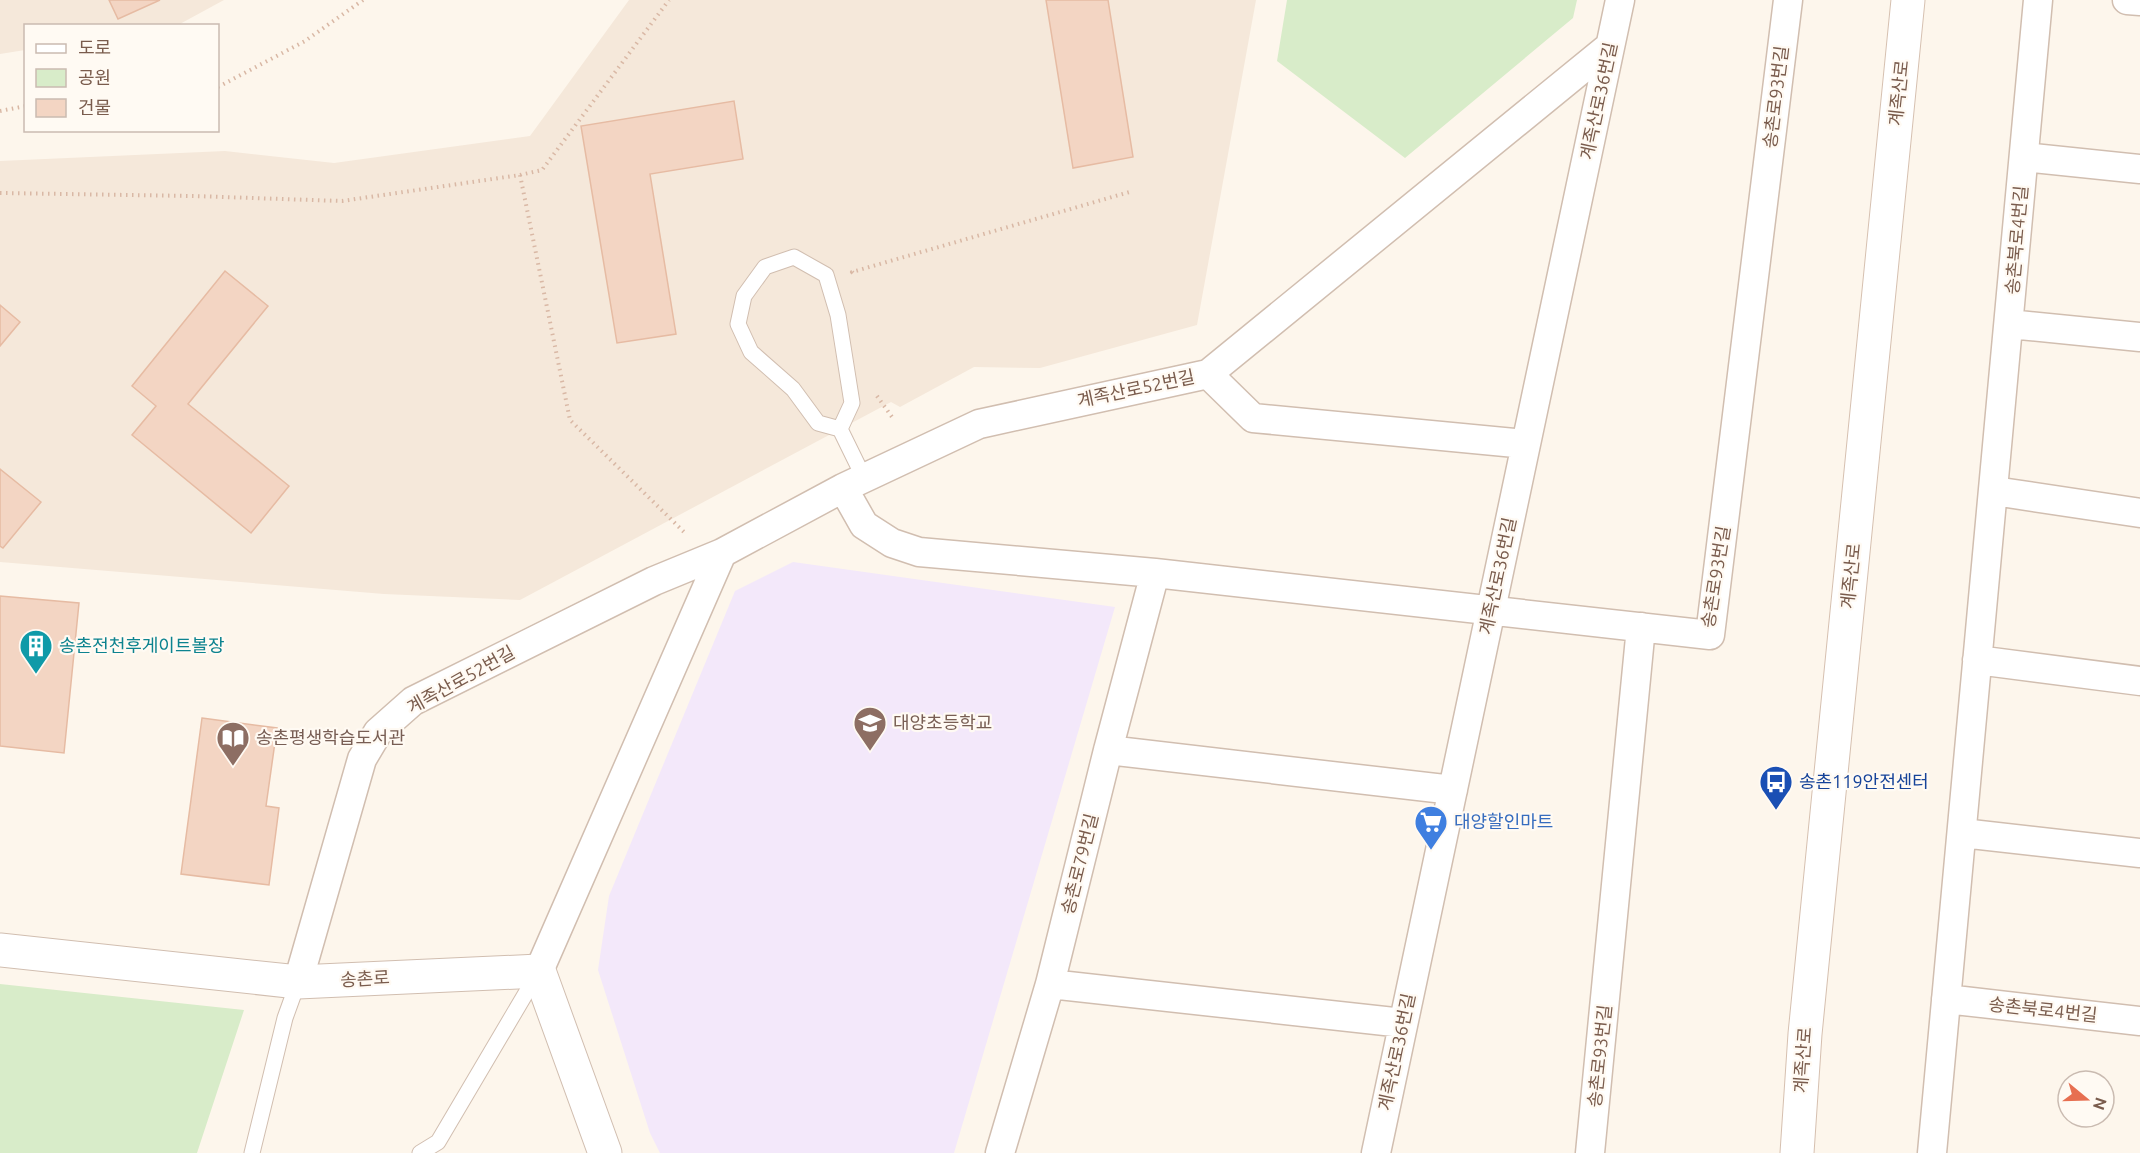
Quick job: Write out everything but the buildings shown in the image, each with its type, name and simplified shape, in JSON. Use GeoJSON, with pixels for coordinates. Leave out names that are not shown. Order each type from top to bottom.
{"type":"FeatureCollection","features":[{"type":"Feature","properties":{"kind":"main road","name":"계족산로"},"geometry":{"type":"LineString","coordinates":[[1797,1153],[1805,1034],[1908,0]]}},
{"type":"Feature","properties":{"kind":"main road","name":"송촌로"},"geometry":{"type":"LineString","coordinates":[[0,951],[298,982],[539,971]]}},
{"type":"Feature","properties":{"kind":"main road"},"geometry":{"type":"LineString","coordinates":[[539,971],[606,1153]]}},
{"type":"Feature","properties":{"kind":"street","name":"계족산로36번길"},"geometry":{"type":"LineString","coordinates":[[1376,1153],[1620,0]]}},
{"type":"Feature","properties":{"kind":"street","name":"송촌로93번길"},"geometry":{"type":"LineString","coordinates":[[1590,1153],[1641,627],[1710,635],[1788,0]]}},
{"type":"Feature","properties":{"kind":"street","name":"송촌북로4번길"},"geometry":{"type":"LineString","coordinates":[[1932,1153],[2038,0]]}},
{"type":"Feature","properties":{"kind":"street"},"geometry":{"type":"LineString","coordinates":[[2127,0],[2140,2]]}},
{"type":"Feature","properties":{"kind":"street","name":"계족산로52번길"},"geometry":{"type":"LineString","coordinates":[[298,982],[362,759],[378,732],[413,701],[654,580],[722,553],[854,483],[979,424],[1208,374],[1610,46]]}},
{"type":"Feature","properties":{"kind":"street"},"geometry":{"type":"LineString","coordinates":[[2024,157],[2140,169]]}},
{"type":"Feature","properties":{"kind":"street"},"geometry":{"type":"LineString","coordinates":[[2009,324],[2140,337]]}},
{"type":"Feature","properties":{"kind":"street"},"geometry":{"type":"LineString","coordinates":[[1208,374],[1252,418],[1526,444]]}},
{"type":"Feature","properties":{"kind":"street"},"geometry":{"type":"LineString","coordinates":[[854,483],[864,525],[892,543],[920,552],[1155,573],[1641,627]]}},
{"type":"Feature","properties":{"kind":"street"},"geometry":{"type":"LineString","coordinates":[[1994,491],[2140,513]]}},
{"type":"Feature","properties":{"kind":"street"},"geometry":{"type":"LineString","coordinates":[[539,971],[722,553]]}},
{"type":"Feature","properties":{"kind":"street","name":"송촌로79번길"},"geometry":{"type":"LineString","coordinates":[[1001,1153],[1050,984],[1155,573]]}},
{"type":"Feature","properties":{"kind":"street"},"geometry":{"type":"LineString","coordinates":[[1977,660],[2140,681]]}},
{"type":"Feature","properties":{"kind":"street"},"geometry":{"type":"LineString","coordinates":[[1108,750],[1453,790]]}},
{"type":"Feature","properties":{"kind":"street"},"geometry":{"type":"LineString","coordinates":[[1962,833],[2140,853]]}},
{"type":"Feature","properties":{"kind":"street"},"geometry":{"type":"LineString","coordinates":[[1050,984],[1403,1023]]}},
{"type":"Feature","properties":{"kind":"street","name":"송촌북로4번길"},"geometry":{"type":"LineString","coordinates":[[1946,999],[2140,1021]]}},
{"type":"Feature","properties":{"kind":"lane"},"geometry":{"type":"LineString","coordinates":[[840,429],[818,423],[794,389],[751,352],[738,324],[744,296],[765,267],[794,257],[826,275],[838,315],[852,402],[840,429],[854,483]]}},
{"type":"Feature","properties":{"kind":"lane"},"geometry":{"type":"LineString","coordinates":[[420,1153],[438,1142],[539,971]]}},
{"type":"Feature","properties":{"kind":"lane"},"geometry":{"type":"LineString","coordinates":[[252,1153],[285,1018],[298,982]]}},
{"type":"Feature","properties":{"kind":"path"},"geometry":{"type":"LineString","coordinates":[[219,86],[305,41],[363,0]]}},
{"type":"Feature","properties":{"kind":"path"},"geometry":{"type":"LineString","coordinates":[[0,193],[342,201],[542,170],[669,0]]}},
{"type":"Feature","properties":{"kind":"path"},"geometry":{"type":"LineString","coordinates":[[0,111],[24,106]]}},
{"type":"Feature","properties":{"kind":"path"},"geometry":{"type":"LineString","coordinates":[[520,175],[570,420],[685,533]]}},
{"type":"Feature","properties":{"kind":"path"},"geometry":{"type":"LineString","coordinates":[[855,283],[852,272],[1133,191]]}},
{"type":"Feature","properties":{"kind":"path"},"geometry":{"type":"LineString","coordinates":[[875,386],[878,397],[892,417]]}},
{"type":"Feature","properties":{"kind":"shaded area"},"geometry":{"type":"Polygon","coordinates":[[[0,0],[224,0],[180,24],[24,24],[24,50],[0,54],[0,0]]]}},
{"type":"Feature","properties":{"kind":"shaded area"},"geometry":{"type":"Polygon","coordinates":[[[629,0],[1256,0],[1197,325],[1040,368],[974,367],[900,407],[891,402],[520,600],[384,594],[0,562],[0,161],[225,151],[334,163],[530,136],[629,0]]]}},
{"type":"Feature","properties":{"kind":"shaded area","name":"대양초등학교"},"geometry":{"type":"Polygon","coordinates":[[[793,562],[1115,607],[954,1153],[660,1153],[650,1133],[598,970],[609,896],[735,591],[793,562]]]}},
{"type":"Feature","properties":{"kind":"green space"},"geometry":{"type":"Polygon","coordinates":[[[1287,0],[1577,0],[1573,18],[1405,158],[1277,61],[1287,0]]]}},
{"type":"Feature","properties":{"kind":"green space"},"geometry":{"type":"Polygon","coordinates":[[[0,984],[244,1010],[197,1153],[0,1153],[0,984]]]}},
{"type":"Feature","properties":{"kind":"place","name":"송촌전천후게이트볼장"},"geometry":{"type":"Point","coordinates":[36,675]}},
{"type":"Feature","properties":{"kind":"place","name":"대양초등학교"},"geometry":{"type":"Point","coordinates":[870,752]}},
{"type":"Feature","properties":{"kind":"place","name":"송촌평생학습도서관"},"geometry":{"type":"Point","coordinates":[233,767]}},
{"type":"Feature","properties":{"kind":"place","name":"송촌119안전센터"},"geometry":{"type":"Point","coordinates":[1776,811]}},
{"type":"Feature","properties":{"kind":"place","name":"대양할인마트"},"geometry":{"type":"Point","coordinates":[1431,851]}}]}
